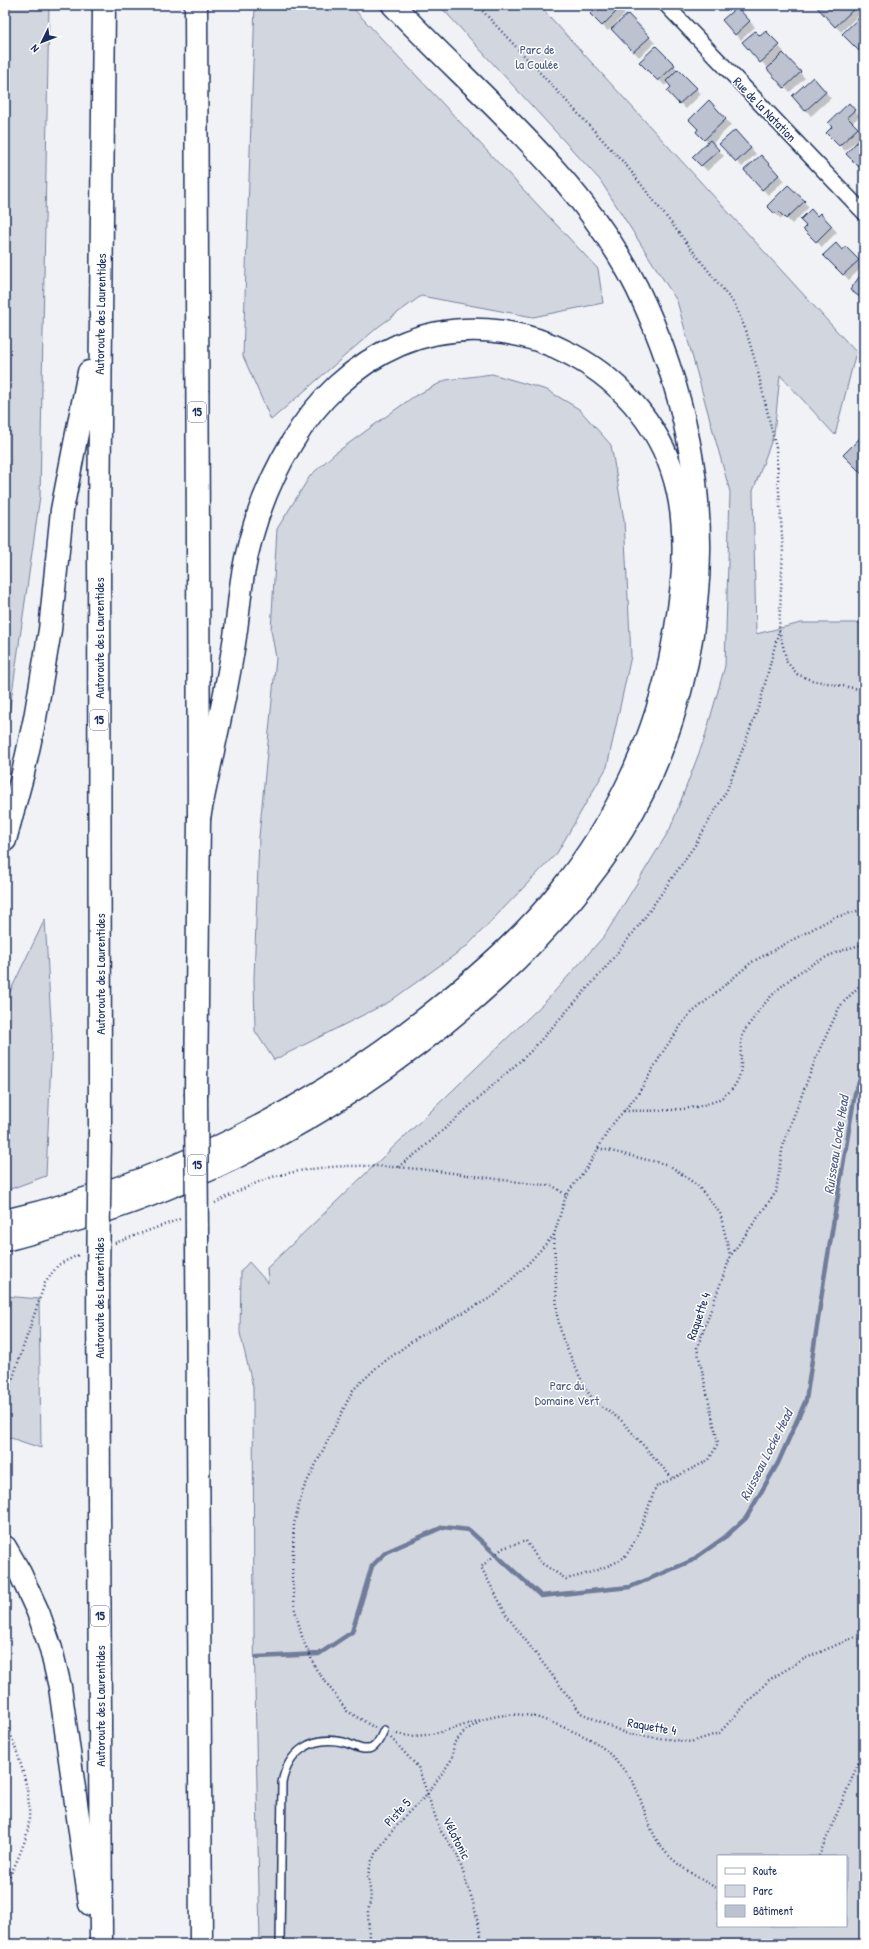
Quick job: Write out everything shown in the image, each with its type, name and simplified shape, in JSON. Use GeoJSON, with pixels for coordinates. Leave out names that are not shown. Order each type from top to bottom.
{"type":"FeatureCollection","features":[{"type":"Feature","properties":{"kind":"highway","name":"Autoroute des Laurentides"},"geometry":{"type":"LineString","coordinates":[[101,1944],[98,1276],[100,1132],[99,320],[104,5]]}},
{"type":"Feature","properties":{"kind":"highway","name":"15"},"geometry":{"type":"LineString","coordinates":[[196,5],[198,818],[196,1093],[201,1944]]}},
{"type":"Feature","properties":{"kind":"highway"},"geometry":{"type":"LineString","coordinates":[[5,1240],[125,1204],[168,1188],[223,1163],[268,1141],[322,1110],[433,1034],[527,950],[558,917],[585,884],[619,835],[635,807],[664,742],[672,719],[685,672],[693,631],[698,575],[698,530],[695,486],[686,430],[673,382],[658,338],[628,271],[610,242],[577,197],[533,147],[392,5]]}},
{"type":"Feature","properties":{"kind":"highway"},"geometry":{"type":"LineString","coordinates":[[5,840],[23,774],[35,718],[50,630],[62,510],[99,320]]}},
{"type":"Feature","properties":{"kind":"highway"},"geometry":{"type":"LineString","coordinates":[[5,1221],[77,1201],[130,1184],[175,1166],[250,1132],[332,1085],[400,1038],[469,982],[539,916],[576,871],[616,807],[648,737],[666,680],[675,639],[680,592],[683,547],[678,490],[670,466],[657,437],[647,419],[624,392],[593,367],[564,350],[515,334],[478,330],[444,332],[397,346],[354,372],[327,395],[293,440],[274,477],[257,520],[244,569],[234,644],[198,818]]}},
{"type":"Feature","properties":{"kind":"highway"},"geometry":{"type":"LineString","coordinates":[[5,1547],[20,1573],[38,1612],[51,1649],[60,1687],[70,1771],[95,1944]]}},
{"type":"Feature","properties":{"kind":"street","name":"Rue de la Natation"},"geometry":{"type":"LineString","coordinates":[[666,5],[864,213]]}},
{"type":"Feature","properties":{"kind":"lane"},"geometry":{"type":"LineString","coordinates":[[280,1944],[282,1783],[288,1762],[294,1754],[305,1746],[317,1743],[330,1741],[343,1742],[364,1749],[371,1748],[378,1742],[384,1730]]}},
{"type":"Feature","properties":{"kind":"path"},"geometry":{"type":"LineString","coordinates":[[398,1167],[422,1149],[530,1052],[602,972],[643,920],[695,845],[727,790],[760,703],[779,630],[783,550],[776,448],[752,350],[746,331],[730,297],[626,165],[476,5]]}},
{"type":"Feature","properties":{"kind":"path"},"geometry":{"type":"LineString","coordinates":[[779,630],[787,662],[797,674],[811,680],[864,690]]}},
{"type":"Feature","properties":{"kind":"path"},"geometry":{"type":"LineString","coordinates":[[672,1478],[621,1420],[595,1402],[585,1388],[563,1340],[557,1315],[554,1235],[566,1194],[588,1166],[610,1126],[638,1094],[664,1050],[687,1017],[752,962],[833,918],[864,909]]}},
{"type":"Feature","properties":{"kind":"path"},"geometry":{"type":"LineString","coordinates":[[624,1111],[670,1109],[707,1105],[729,1092],[740,1078],[743,1034],[763,1004],[798,972],[845,949],[864,944]]}},
{"type":"Feature","properties":{"kind":"path","name":"Raquette 4"},"geometry":{"type":"LineString","coordinates":[[864,981],[840,1006],[818,1053],[783,1144],[776,1192],[730,1255],[697,1348],[718,1443],[709,1460],[656,1487],[630,1550],[622,1559],[579,1577],[566,1579],[540,1562],[526,1542],[502,1548],[481,1567],[507,1616],[581,1713],[627,1734],[691,1742],[719,1733],[769,1680],[804,1659],[864,1633]]}},
{"type":"Feature","properties":{"kind":"path"},"geometry":{"type":"LineString","coordinates":[[598,1148],[669,1165],[698,1186],[720,1213],[730,1255]]}},
{"type":"Feature","properties":{"kind":"path"},"geometry":{"type":"LineString","coordinates":[[211,1204],[256,1183],[276,1176],[330,1167],[398,1167],[553,1186],[566,1194]]}},
{"type":"Feature","properties":{"kind":"path"},"geometry":{"type":"LineString","coordinates":[[114,1243],[154,1230],[184,1217]]}},
{"type":"Feature","properties":{"kind":"path"},"geometry":{"type":"LineString","coordinates":[[554,1235],[526,1266],[494,1296],[418,1337],[376,1367],[353,1390],[303,1490],[294,1524],[292,1579],[295,1610],[303,1640],[316,1669],[347,1711],[373,1727],[405,1736],[441,1733],[489,1716],[510,1714],[538,1718],[594,1742],[621,1766],[634,1784],[660,1845],[681,1867],[717,1888]]}},
{"type":"Feature","properties":{"kind":"path"},"geometry":{"type":"LineString","coordinates":[[5,1401],[45,1283],[58,1265],[84,1253]]}},
{"type":"Feature","properties":{"kind":"path","name":"Piste 5"},"geometry":{"type":"LineString","coordinates":[[367,1944],[369,1935],[368,1912],[371,1897],[368,1875],[372,1860],[387,1837],[427,1794],[452,1759],[454,1743],[466,1730],[489,1716]]}},
{"type":"Feature","properties":{"kind":"path"},"geometry":{"type":"LineString","coordinates":[[5,1718],[24,1779],[28,1810],[26,1836],[5,1885]]}},
{"type":"Feature","properties":{"kind":"path","name":"Vélotonic"},"geometry":{"type":"LineString","coordinates":[[384,1730],[418,1766],[440,1830],[457,1854],[473,1902],[484,1944]]}},
{"type":"Feature","properties":{"kind":"path"},"geometry":{"type":"LineString","coordinates":[[819,1855],[864,1750]]}},
{"type":"Feature","properties":{"kind":"green space"},"geometry":{"type":"Polygon","coordinates":[[[5,5],[49,5],[40,496],[5,743],[5,5]]]}},
{"type":"Feature","properties":{"kind":"green space"},"geometry":{"type":"Polygon","coordinates":[[[255,5],[350,5],[598,269],[603,303],[533,317],[421,296],[378,327],[271,420],[243,356],[255,5]]]}},
{"type":"Feature","properties":{"kind":"green space","name":"Parc du Domaine Vert"},"geometry":{"type":"Polygon","coordinates":[[[439,5],[539,5],[856,352],[835,435],[780,375],[774,434],[753,491],[756,634],[801,623],[864,623],[864,1944],[260,1944],[254,1632],[253,1387],[240,1333],[241,1271],[249,1262],[268,1283],[267,1268],[546,1001],[605,935],[670,829],[704,740],[725,666],[730,492],[677,301],[600,180],[439,5]]]}},
{"type":"Feature","properties":{"kind":"green space"},"geometry":{"type":"Polygon","coordinates":[[[492,374],[547,390],[579,409],[611,445],[624,520],[631,656],[607,767],[557,853],[467,946],[389,1002],[274,1060],[255,1031],[254,978],[259,837],[276,658],[271,630],[277,529],[310,476],[334,454],[413,397],[446,380],[492,374]]]}},
{"type":"Feature","properties":{"kind":"green space"},"geometry":{"type":"Polygon","coordinates":[[[45,919],[52,1037],[46,1176],[5,1191],[5,1002],[45,919]]]}},
{"type":"Feature","properties":{"kind":"green space"},"geometry":{"type":"Polygon","coordinates":[[[5,1296],[39,1299],[41,1448],[5,1436],[5,1296]]]}},
{"type":"Feature","properties":{"kind":"building"},"geometry":{"type":"Polygon","coordinates":[[[590,5],[618,5],[620,8],[602,26],[590,14],[594,10],[590,5]]]}},
{"type":"Feature","properties":{"kind":"building"},"geometry":{"type":"Polygon","coordinates":[[[815,5],[852,5],[855,8],[835,27],[815,5]]]}},
{"type":"Feature","properties":{"kind":"building"},"geometry":{"type":"Polygon","coordinates":[[[737,7],[750,21],[735,35],[722,20],[737,7]]]}},
{"type":"Feature","properties":{"kind":"building"},"geometry":{"type":"Polygon","coordinates":[[[628,14],[650,37],[633,52],[611,29],[628,14]]]}},
{"type":"Feature","properties":{"kind":"building"},"geometry":{"type":"Polygon","coordinates":[[[861,16],[864,19],[864,47],[859,51],[842,34],[861,16]]]}},
{"type":"Feature","properties":{"kind":"building"},"geometry":{"type":"Polygon","coordinates":[[[755,31],[760,36],[766,31],[780,45],[760,63],[742,42],[755,31]]]}},
{"type":"Feature","properties":{"kind":"building"},"geometry":{"type":"Polygon","coordinates":[[[656,46],[675,65],[658,81],[639,62],[656,46]]]}},
{"type":"Feature","properties":{"kind":"building"},"geometry":{"type":"Polygon","coordinates":[[[783,53],[801,72],[784,88],[767,69],[783,53]]]}},
{"type":"Feature","properties":{"kind":"building"},"geometry":{"type":"Polygon","coordinates":[[[678,69],[697,88],[679,104],[667,91],[671,87],[666,81],[678,69]]]}},
{"type":"Feature","properties":{"kind":"building"},"geometry":{"type":"Polygon","coordinates":[[[813,77],[826,92],[805,111],[792,96],[813,77]]]}},
{"type":"Feature","properties":{"kind":"building"},"geometry":{"type":"Polygon","coordinates":[[[709,100],[726,119],[704,140],[696,132],[698,129],[689,120],[709,100]]]}},
{"type":"Feature","properties":{"kind":"building"},"geometry":{"type":"Polygon","coordinates":[[[849,103],[855,110],[847,117],[858,128],[839,146],[826,133],[832,127],[828,123],[849,103]]]}},
{"type":"Feature","properties":{"kind":"building"},"geometry":{"type":"Polygon","coordinates":[[[735,130],[751,148],[736,162],[719,144],[735,130]]]}},
{"type":"Feature","properties":{"kind":"building"},"geometry":{"type":"Polygon","coordinates":[[[862,136],[864,138],[864,172],[846,154],[862,136]]]}},
{"type":"Feature","properties":{"kind":"building"},"geometry":{"type":"Polygon","coordinates":[[[710,140],[719,150],[701,166],[692,157],[710,140]]]}},
{"type":"Feature","properties":{"kind":"building"},"geometry":{"type":"Polygon","coordinates":[[[761,155],[779,175],[762,190],[744,170],[761,155]]]}},
{"type":"Feature","properties":{"kind":"building"},"geometry":{"type":"Polygon","coordinates":[[[788,185],[805,201],[786,219],[778,211],[775,214],[767,206],[788,185]]]}},
{"type":"Feature","properties":{"kind":"building"},"geometry":{"type":"Polygon","coordinates":[[[811,209],[817,216],[820,213],[832,226],[816,242],[803,229],[806,226],[800,220],[811,209]]]}},
{"type":"Feature","properties":{"kind":"building"},"geometry":{"type":"Polygon","coordinates":[[[836,243],[842,250],[846,247],[859,260],[843,275],[823,255],[836,243]]]}},
{"type":"Feature","properties":{"kind":"building"},"geometry":{"type":"Polygon","coordinates":[[[864,270],[864,300],[850,290],[864,270]]]}},
{"type":"Feature","properties":{"kind":"building"},"geometry":{"type":"Polygon","coordinates":[[[861,437],[864,440],[864,472],[862,474],[843,455],[861,437]]]}},
{"type":"Feature","properties":{"kind":"waterway","name":"Ruisseau Locke Head"},"geometry":{"type":"LineString","coordinates":[[257,1657],[319,1654],[352,1632],[372,1566],[386,1552],[443,1527],[469,1530],[541,1596],[630,1587],[691,1561],[725,1537],[746,1518],[778,1463],[806,1400],[824,1279],[855,1093],[864,1069]]}},
{"type":"Feature","properties":{"kind":"park label","name":"Parc de la Coulée"},"geometry":{"type":"Point","coordinates":[537,56]}}]}
